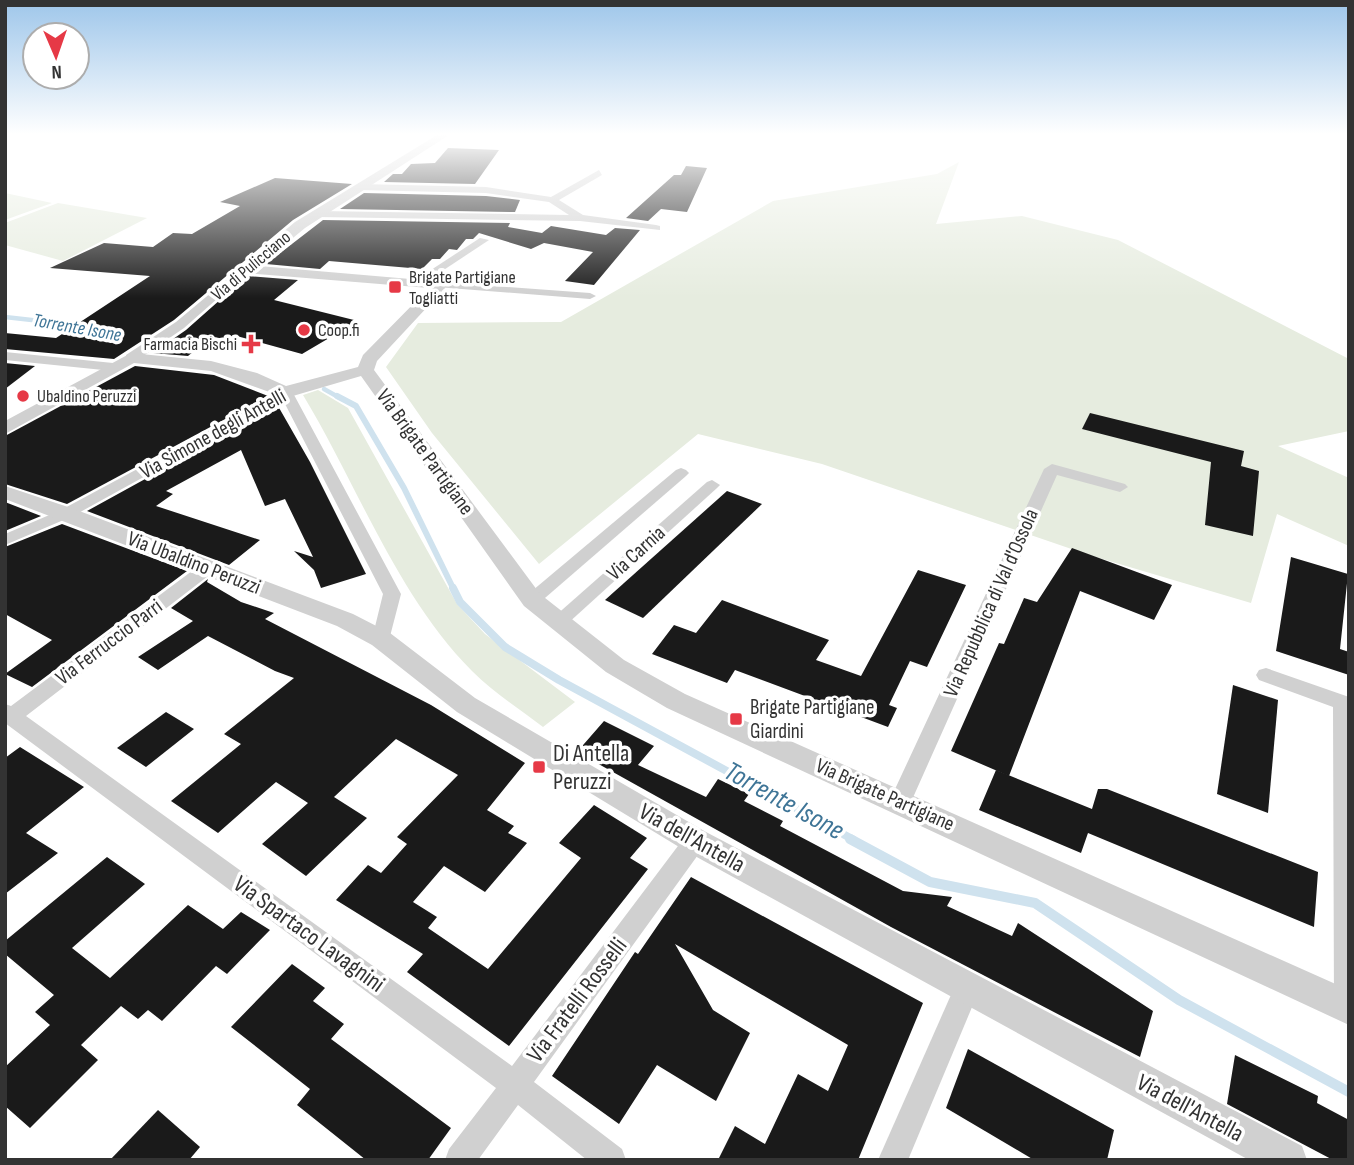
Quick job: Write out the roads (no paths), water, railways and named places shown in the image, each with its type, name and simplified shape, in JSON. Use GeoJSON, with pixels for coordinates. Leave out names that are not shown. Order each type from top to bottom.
{"type":"FeatureCollection","features":[{"type":"Feature","properties":{"kind":"street","name":"Via di Pulicciano"},"geometry":{"type":"LineString","coordinates":[[131,358],[180,325],[246,269],[356,189]]}},
{"type":"Feature","properties":{"kind":"street"},"geometry":{"type":"LineString","coordinates":[[459,189],[486,190],[552,200],[580,218]]}},
{"type":"Feature","properties":{"kind":"street"},"geometry":{"type":"LineString","coordinates":[[552,200],[571,189]]}},
{"type":"Feature","properties":{"kind":"street"},"geometry":{"type":"LineString","coordinates":[[319,214],[580,218],[656,228]]}},
{"type":"Feature","properties":{"kind":"street"},"geometry":{"type":"LineString","coordinates":[[417,283],[484,240]]}},
{"type":"Feature","properties":{"kind":"street"},"geometry":{"type":"LineString","coordinates":[[246,269],[590,296]]}},
{"type":"Feature","properties":{"kind":"street","name":"Via Brigate Partigiane"},"geometry":{"type":"LineString","coordinates":[[440,285],[369,359],[365,370],[532,600],[615,666],[676,701],[1348,1008]]}},
{"type":"Feature","properties":{"kind":"street"},"geometry":{"type":"LineString","coordinates":[[5,356],[113,367]]}},
{"type":"Feature","properties":{"kind":"street"},"geometry":{"type":"LineString","coordinates":[[5,429],[131,358],[152,358],[222,369],[264,381],[286,394],[391,594],[381,639]]}},
{"type":"Feature","properties":{"kind":"street","name":"Via Simone degli Antelli"},"geometry":{"type":"LineString","coordinates":[[5,540],[67,513],[297,388],[365,370]]}},
{"type":"Feature","properties":{"kind":"street","name":"Via Repubblica di Val d'Ossola"},"geometry":{"type":"LineString","coordinates":[[900,802],[1052,469],[1120,487]]}},
{"type":"Feature","properties":{"kind":"street","name":"Via Carnia"},"geometry":{"type":"LineString","coordinates":[[532,600],[681,473]]}},
{"type":"Feature","properties":{"kind":"street","name":"Via Carnia"},"geometry":{"type":"LineString","coordinates":[[560,621],[712,485]]}},
{"type":"Feature","properties":{"kind":"street","name":"Via Ubaldino Peruzzi"},"geometry":{"type":"LineString","coordinates":[[5,492],[67,513],[206,569],[345,620],[381,639]]}},
{"type":"Feature","properties":{"kind":"street","name":"Via Ferruccio Parri"},"geometry":{"type":"LineString","coordinates":[[8,714],[206,569]]}},
{"type":"Feature","properties":{"kind":"street","name":"Via dell'Antella"},"geometry":{"type":"LineString","coordinates":[[381,639],[467,705],[695,841],[1288,1160]]}},
{"type":"Feature","properties":{"kind":"street"},"geometry":{"type":"LineString","coordinates":[[1266,675],[1346,704],[1348,1008]]}},
{"type":"Feature","properties":{"kind":"street","name":"Via Spartaco Lavagnini"},"geometry":{"type":"LineString","coordinates":[[8,714],[514,1084],[611,1160]]}},
{"type":"Feature","properties":{"kind":"street","name":"Via Fratelli Rosselli"},"geometry":{"type":"LineString","coordinates":[[460,1160],[695,841]]}},
{"type":"Feature","properties":{"kind":"street"},"geometry":{"type":"LineString","coordinates":[[893,1160],[967,988]]}},
{"type":"Feature","properties":{"kind":"waterway","name":"Torrente Isone"},"geometry":{"type":"LineString","coordinates":[[5,317],[85,326]]}},
{"type":"Feature","properties":{"kind":"waterway","name":"Torrente Isone"},"geometry":{"type":"LineString","coordinates":[[324,389],[340,398]]}},
{"type":"Feature","properties":{"kind":"waterway","name":"Torrente Isone"},"geometry":{"type":"LineString","coordinates":[[337,396],[356,406],[404,488],[454,590]]}},
{"type":"Feature","properties":{"kind":"waterway","name":"Torrente Isone"},"geometry":{"type":"LineString","coordinates":[[454,590],[460,602],[505,647],[559,680],[854,840]]}},
{"type":"Feature","properties":{"kind":"waterway","name":"Torrente Isone"},"geometry":{"type":"LineString","coordinates":[[850,839],[930,882],[1035,903],[1179,1000],[1349,1092]]}},
{"type":"Feature","properties":{"kind":"place","name":"Brigate Partigiane Togliatti"},"geometry":{"type":"Point","coordinates":[395,287]}},
{"type":"Feature","properties":{"kind":"place","name":"Coop.fi"},"geometry":{"type":"Point","coordinates":[304,330]}},
{"type":"Feature","properties":{"kind":"place","name":"Farmacia Bischi"},"geometry":{"type":"Point","coordinates":[251,344]}},
{"type":"Feature","properties":{"kind":"place","name":"Ubaldino Peruzzi"},"geometry":{"type":"Point","coordinates":[23,396]}},
{"type":"Feature","properties":{"kind":"place","name":"Brigate Partigiane Giardini"},"geometry":{"type":"Point","coordinates":[736,719]}},
{"type":"Feature","properties":{"kind":"place","name":"Di Antella Peruzzi"},"geometry":{"type":"Point","coordinates":[539,767]}}]}
